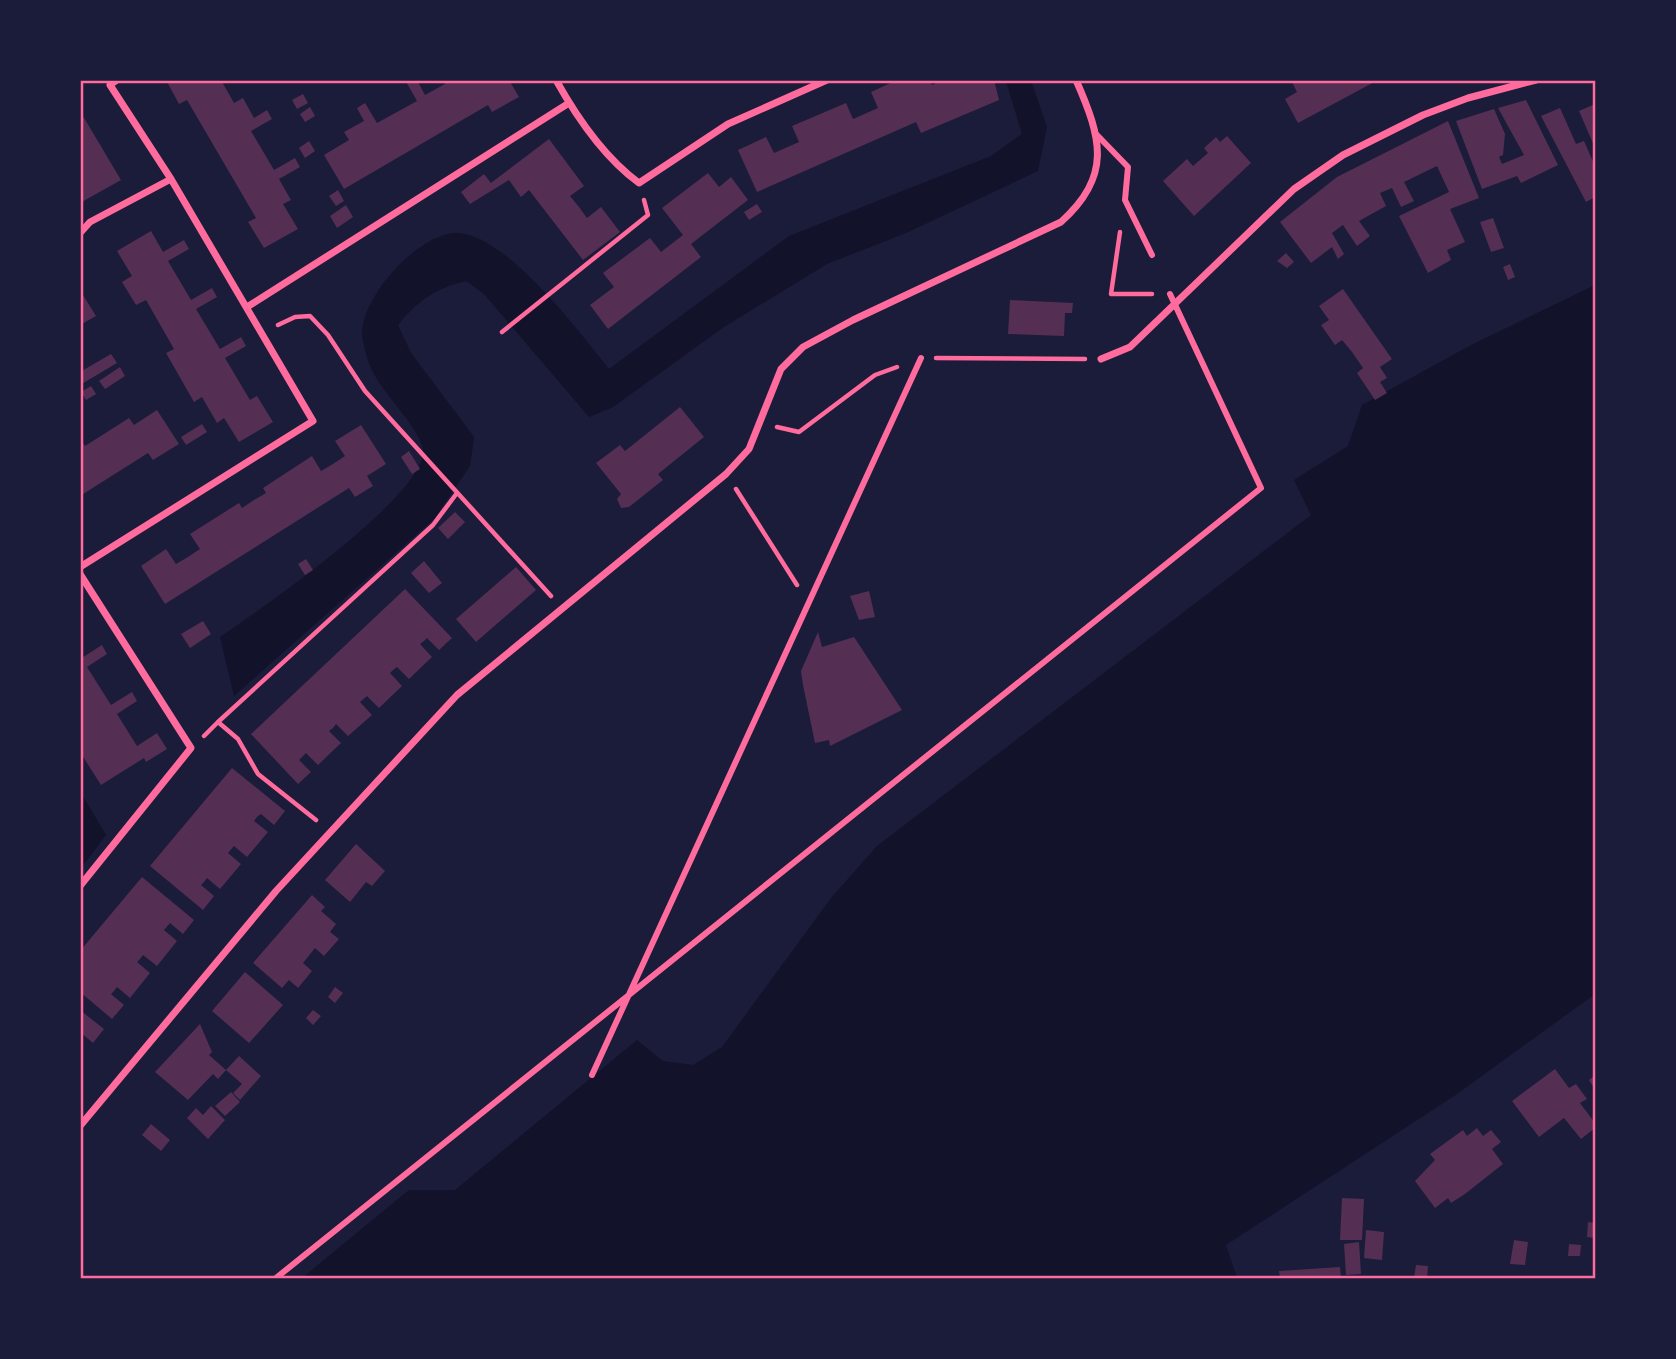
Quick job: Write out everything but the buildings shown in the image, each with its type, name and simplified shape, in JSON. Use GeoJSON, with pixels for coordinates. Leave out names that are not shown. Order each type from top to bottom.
{"type":"FeatureCollection","features":[{"type":"Feature","properties":{"kind":"street"},"geometry":{"type":"LineString","coordinates":[[80,567],[313,421],[171,178],[110,85],[117,80]]}},
{"type":"Feature","properties":{"kind":"street"},"geometry":{"type":"LineString","coordinates":[[555,80],[569,103],[623,171],[639,183],[728,124],[827,80]]}},
{"type":"Feature","properties":{"kind":"street"},"geometry":{"type":"LineString","coordinates":[[80,1126],[329,829],[457,695],[726,474],[749,449],[781,369],[803,347],[853,320],[1061,222],[1083,202],[1097,169],[1097,135],[1076,80]]}},
{"type":"Feature","properties":{"kind":"street"},"geometry":{"type":"LineString","coordinates":[[1101,359],[1130,347],[1294,189],[1343,155],[1434,110],[1468,97],[1536,80]]}},
{"type":"Feature","properties":{"kind":"street"},"geometry":{"type":"LineString","coordinates":[[247,307],[569,103]]}},
{"type":"Feature","properties":{"kind":"street"},"geometry":{"type":"LineString","coordinates":[[1097,135],[1128,167],[1125,200],[1152,255]]}},
{"type":"Feature","properties":{"kind":"street"},"geometry":{"type":"LineString","coordinates":[[80,233],[90,222],[171,178]]}},
{"type":"Feature","properties":{"kind":"street"},"geometry":{"type":"LineString","coordinates":[[276,1279],[1261,488],[1170,294]]}},
{"type":"Feature","properties":{"kind":"street"},"geometry":{"type":"LineString","coordinates":[[592,1075],[921,358]]}},
{"type":"Feature","properties":{"kind":"street"},"geometry":{"type":"LineString","coordinates":[[80,573],[191,748],[80,886]]}},
{"type":"Feature","properties":{"kind":"path"},"geometry":{"type":"LineString","coordinates":[[502,332],[648,215],[639,183]]}},
{"type":"Feature","properties":{"kind":"path"},"geometry":{"type":"LineString","coordinates":[[1125,200],[1111,294],[1170,294]]}},
{"type":"Feature","properties":{"kind":"path"},"geometry":{"type":"LineString","coordinates":[[262,333],[295,317],[310,316],[328,335],[365,391],[549,594]]}},
{"type":"Feature","properties":{"kind":"path"},"geometry":{"type":"LineString","coordinates":[[726,474],[808,603]]}},
{"type":"Feature","properties":{"kind":"path"},"geometry":{"type":"LineString","coordinates":[[191,748],[433,525],[457,493]]}},
{"type":"Feature","properties":{"kind":"path"},"geometry":{"type":"LineString","coordinates":[[218,722],[237,739],[258,775],[329,829]]}},
{"type":"Feature","properties":{"kind":"shaded area"},"geometry":{"type":"Polygon","coordinates":[[[1006,81],[1031,81],[1047,127],[1038,171],[906,233],[827,264],[724,327],[613,407],[589,417],[484,294],[466,281],[445,287],[420,302],[398,325],[411,353],[474,437],[470,466],[434,519],[234,696],[220,637],[334,554],[365,527],[413,477],[423,456],[423,447],[418,437],[371,368],[362,332],[365,317],[382,285],[395,269],[424,244],[454,233],[473,236],[494,247],[539,286],[609,369],[789,236],[991,156],[1022,134],[1006,81]]]}},
{"type":"Feature","properties":{"kind":"shaded area"},"geometry":{"type":"Polygon","coordinates":[[[1595,285],[1595,994],[1457,1094],[1226,1245],[1237,1278],[302,1278],[409,1190],[455,1190],[637,1040],[663,1061],[693,1065],[722,1047],[831,898],[877,846],[1311,515],[1294,480],[1348,446],[1362,405],[1471,345],[1595,285]]]}},
{"type":"Feature","properties":{"kind":"shaded area"},"geometry":{"type":"Polygon","coordinates":[[[81,793],[106,835],[80,868],[81,793]]]}}]}
